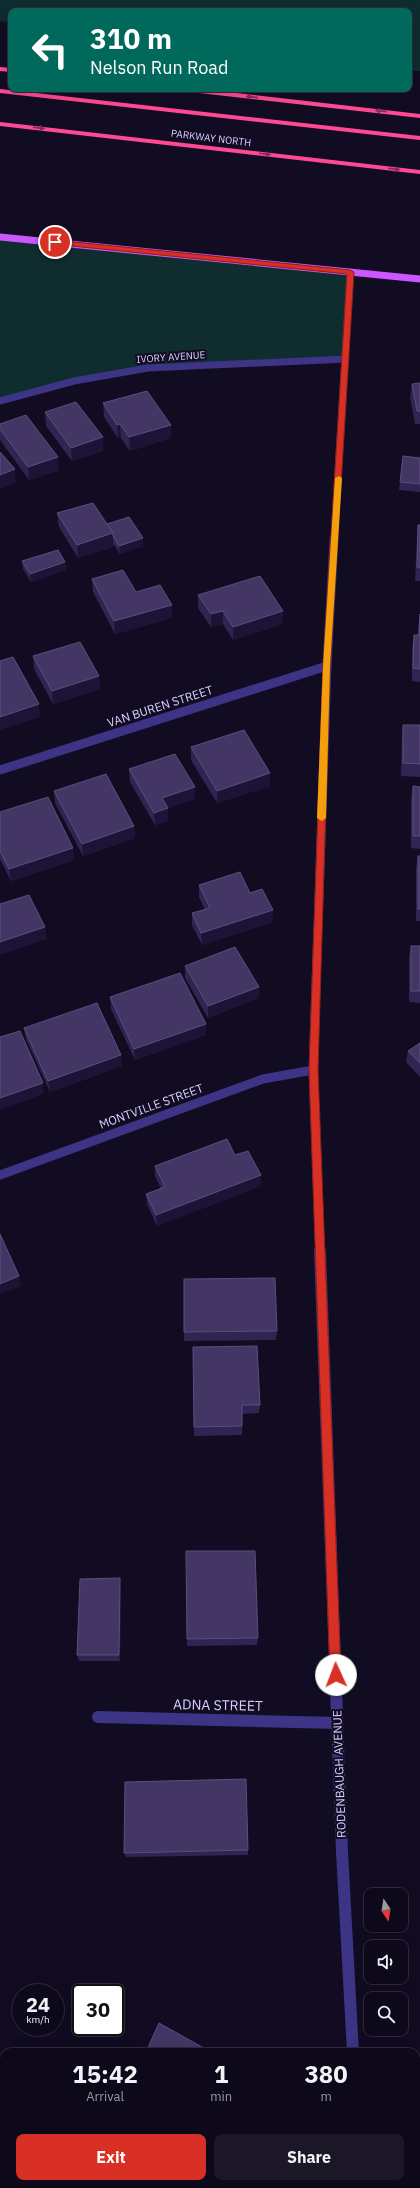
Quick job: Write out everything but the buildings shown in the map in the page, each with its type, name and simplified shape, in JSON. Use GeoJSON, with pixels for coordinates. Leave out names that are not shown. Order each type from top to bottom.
{"type":"FeatureCollection","features":[{"type":"Feature","properties":{"kind":"highway"},"geometry":{"type":"LineString","coordinates":[[0,92],[420,138]]}},
{"type":"Feature","properties":{"kind":"highway"},"geometry":{"type":"LineString","coordinates":[[208,92],[420,116]]}},
{"type":"Feature","properties":{"kind":"highway","name":"PARKWAY NORTH"},"geometry":{"type":"LineString","coordinates":[[0,124],[420,172]]}},
{"type":"Feature","properties":{"kind":"main road"},"geometry":{"type":"LineString","coordinates":[[0,237],[420,279]]}},
{"type":"Feature","properties":{"kind":"street","name":"RODENBAUGH AVENUE"},"geometry":{"type":"LineString","coordinates":[[350,272],[327,666],[313,1070],[337,1723],[353,2048]]}},
{"type":"Feature","properties":{"kind":"street","name":"IVORY AVENUE"},"geometry":{"type":"LineString","coordinates":[[0,401],[74,381],[148,368],[346,359]]}},
{"type":"Feature","properties":{"kind":"street","name":"VAN BUREN STREET"},"geometry":{"type":"LineString","coordinates":[[0,770],[327,666]]}},
{"type":"Feature","properties":{"kind":"street","name":"MONTVILLE STREET"},"geometry":{"type":"LineString","coordinates":[[0,1175],[263,1080],[313,1070]]}},
{"type":"Feature","properties":{"kind":"street","name":"ADNA STREET"},"geometry":{"type":"LineString","coordinates":[[98,1717],[337,1723]]}},
{"type":"Feature","properties":{"kind":"green space"},"geometry":{"type":"Polygon","coordinates":[[[0,0],[420,0],[420,71],[412,71],[412,8],[8,8],[8,22],[0,21],[0,0]]]}},
{"type":"Feature","properties":{"kind":"green space"},"geometry":{"type":"Polygon","coordinates":[[[0,237],[350,272],[346,359],[148,368],[0,401],[0,237]]]}},
{"type":"Feature","properties":{"kind":"slow traffic"},"geometry":{"type":"LineString","coordinates":[[322,818],[327,666],[339,478]]}},
{"type":"Feature","properties":{"kind":"route"},"geometry":{"type":"LineString","coordinates":[[55,242],[350,272],[338,499],[327,666],[313,1070],[336,1675]]}}]}
